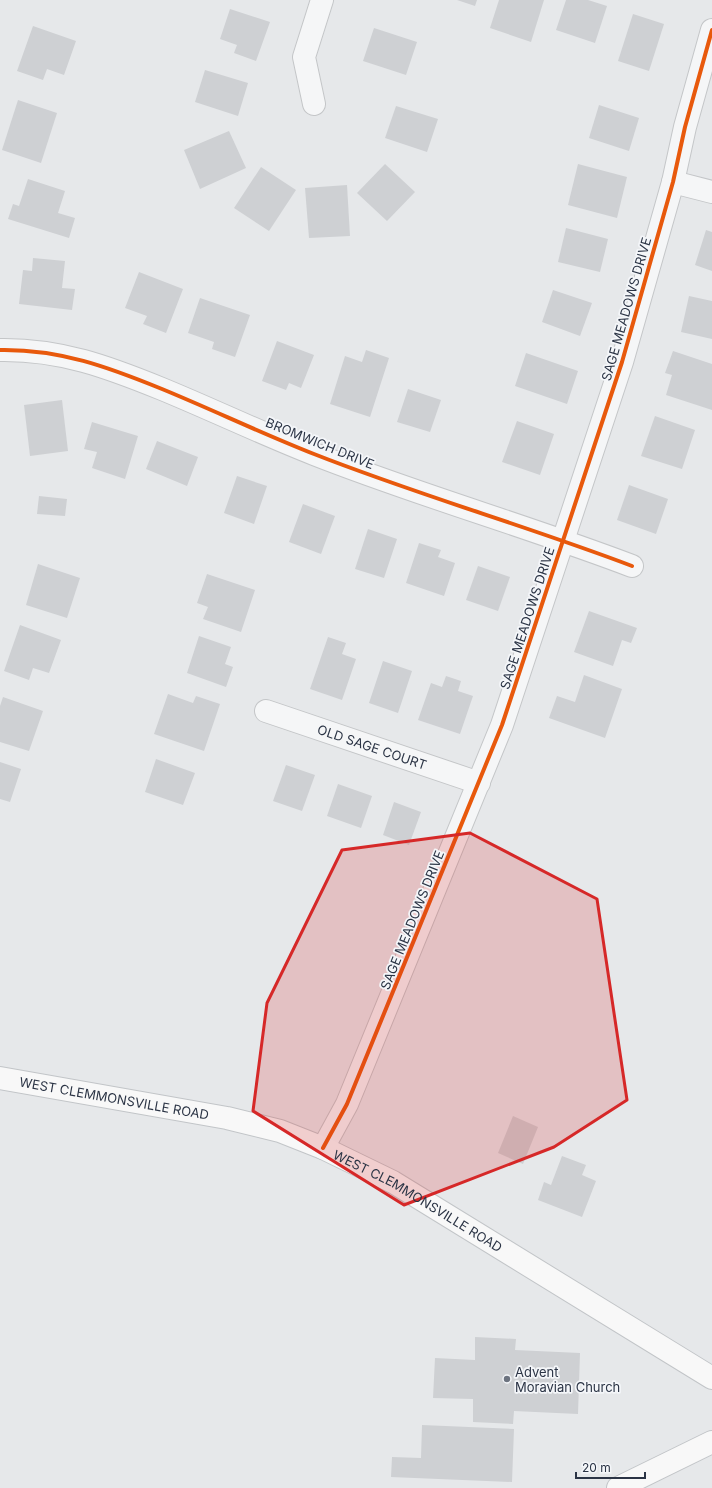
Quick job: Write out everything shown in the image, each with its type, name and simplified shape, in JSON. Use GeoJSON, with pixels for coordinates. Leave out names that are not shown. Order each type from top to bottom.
{"type":"FeatureCollection","features":[{"type":"Feature","properties":{"kind":"main road","name":"WEST CLEMMONSVILLE ROAD"},"geometry":{"type":"LineString","coordinates":[[0,1078],[227,1118],[280,1131],[324,1148],[393,1182],[712,1378]]}},
{"type":"Feature","properties":{"kind":"main road"},"geometry":{"type":"LineString","coordinates":[[618,1488],[712,1442]]}},
{"type":"Feature","properties":{"kind":"street"},"geometry":{"type":"LineString","coordinates":[[314,104],[304,57],[322,0]]}},
{"type":"Feature","properties":{"kind":"street","name":"SAGE MEADOWS DRIVE"},"geometry":{"type":"LineString","coordinates":[[324,1148],[347,1104],[502,725],[622,362],[673,182],[685,127],[712,30]]}},
{"type":"Feature","properties":{"kind":"street"},"geometry":{"type":"LineString","coordinates":[[673,182],[712,192]]}},
{"type":"Feature","properties":{"kind":"street","name":"BROMWICH DRIVE"},"geometry":{"type":"LineString","coordinates":[[0,350],[62,356],[87,361],[114,369],[220,412],[314,454],[419,492],[563,540],[632,566]]}},
{"type":"Feature","properties":{"kind":"street","name":"OLD SAGE COURT"},"geometry":{"type":"LineString","coordinates":[[266,711],[479,783]]}},
{"type":"Feature","properties":{"kind":"highlighted area"},"geometry":{"type":"Polygon","coordinates":[[[470,833],[597,899],[627,1100],[554,1147],[404,1205],[253,1111],[267,1003],[342,850],[470,833]]]}},
{"type":"Feature","properties":{"kind":"building"},"geometry":{"type":"Polygon","coordinates":[[[457,0],[477,0],[475,6],[457,0]]]}},
{"type":"Feature","properties":{"kind":"building"},"geometry":{"type":"Polygon","coordinates":[[[499,0],[544,0],[531,42],[490,28],[499,0]]]}},
{"type":"Feature","properties":{"kind":"building"},"geometry":{"type":"Polygon","coordinates":[[[566,0],[588,0],[607,6],[595,43],[556,30],[566,0]]]}},
{"type":"Feature","properties":{"kind":"building"},"geometry":{"type":"Polygon","coordinates":[[[230,9],[270,22],[256,61],[234,53],[237,45],[220,39],[230,9]]]}},
{"type":"Feature","properties":{"kind":"building"},"geometry":{"type":"Polygon","coordinates":[[[633,14],[664,24],[649,71],[618,61],[633,14]]]}},
{"type":"Feature","properties":{"kind":"building"},"geometry":{"type":"Polygon","coordinates":[[[33,26],[76,41],[64,75],[47,69],[43,80],[17,71],[33,26]]]}},
{"type":"Feature","properties":{"kind":"building"},"geometry":{"type":"Polygon","coordinates":[[[374,28],[417,42],[406,75],[363,61],[374,28]]]}},
{"type":"Feature","properties":{"kind":"building"},"geometry":{"type":"Polygon","coordinates":[[[205,70],[248,83],[238,116],[195,102],[205,70]]]}},
{"type":"Feature","properties":{"kind":"building"},"geometry":{"type":"Polygon","coordinates":[[[18,100],[57,113],[41,163],[2,150],[18,100]]]}},
{"type":"Feature","properties":{"kind":"building"},"geometry":{"type":"Polygon","coordinates":[[[599,105],[639,118],[629,151],[589,138],[599,105]]]}},
{"type":"Feature","properties":{"kind":"building"},"geometry":{"type":"Polygon","coordinates":[[[396,106],[438,119],[427,152],[385,138],[396,106]]]}},
{"type":"Feature","properties":{"kind":"building"},"geometry":{"type":"Polygon","coordinates":[[[229,131],[246,168],[200,189],[184,150],[229,131]]]}},
{"type":"Feature","properties":{"kind":"building"},"geometry":{"type":"Polygon","coordinates":[[[385,164],[415,192],[387,221],[357,193],[385,164]]]}},
{"type":"Feature","properties":{"kind":"building"},"geometry":{"type":"Polygon","coordinates":[[[578,164],[627,177],[617,218],[568,205],[578,164]]]}},
{"type":"Feature","properties":{"kind":"building"},"geometry":{"type":"Polygon","coordinates":[[[261,167],[296,190],[269,231],[234,208],[261,167]]]}},
{"type":"Feature","properties":{"kind":"building"},"geometry":{"type":"Polygon","coordinates":[[[28,179],[65,191],[58,213],[75,218],[69,238],[8,219],[13,204],[19,206],[28,179]]]}},
{"type":"Feature","properties":{"kind":"building"},"geometry":{"type":"Polygon","coordinates":[[[347,185],[350,236],[309,238],[305,188],[347,185]]]}},
{"type":"Feature","properties":{"kind":"building"},"geometry":{"type":"Polygon","coordinates":[[[566,228],[608,239],[600,272],[558,262],[566,228]]]}},
{"type":"Feature","properties":{"kind":"building"},"geometry":{"type":"Polygon","coordinates":[[[706,230],[712,232],[712,271],[695,265],[706,230]]]}},
{"type":"Feature","properties":{"kind":"building"},"geometry":{"type":"Polygon","coordinates":[[[33,258],[65,261],[62,288],[75,289],[72,310],[19,304],[23,270],[32,271],[33,258]]]}},
{"type":"Feature","properties":{"kind":"building"},"geometry":{"type":"Polygon","coordinates":[[[139,272],[183,289],[166,333],[143,324],[147,316],[125,308],[139,272]]]}},
{"type":"Feature","properties":{"kind":"building"},"geometry":{"type":"Polygon","coordinates":[[[553,290],[592,303],[580,336],[542,322],[553,290]]]}},
{"type":"Feature","properties":{"kind":"building"},"geometry":{"type":"Polygon","coordinates":[[[689,296],[712,301],[712,339],[681,332],[689,296]]]}},
{"type":"Feature","properties":{"kind":"building"},"geometry":{"type":"Polygon","coordinates":[[[200,298],[250,315],[235,357],[212,349],[214,342],[188,333],[200,298]]]}},
{"type":"Feature","properties":{"kind":"building"},"geometry":{"type":"Polygon","coordinates":[[[277,341],[314,355],[301,388],[289,383],[286,390],[262,381],[277,341]]]}},
{"type":"Feature","properties":{"kind":"building"},"geometry":{"type":"Polygon","coordinates":[[[366,350],[389,358],[370,417],[330,404],[345,356],[362,362],[366,350]]]}},
{"type":"Feature","properties":{"kind":"building"},"geometry":{"type":"Polygon","coordinates":[[[673,351],[712,364],[712,410],[666,395],[672,375],[665,373],[673,351]]]}},
{"type":"Feature","properties":{"kind":"building"},"geometry":{"type":"Polygon","coordinates":[[[526,353],[578,371],[567,404],[515,386],[526,353]]]}},
{"type":"Feature","properties":{"kind":"building"},"geometry":{"type":"Polygon","coordinates":[[[408,389],[441,400],[430,432],[397,422],[408,389]]]}},
{"type":"Feature","properties":{"kind":"building"},"geometry":{"type":"Polygon","coordinates":[[[62,400],[68,451],[30,456],[24,405],[62,400]]]}},
{"type":"Feature","properties":{"kind":"building"},"geometry":{"type":"Polygon","coordinates":[[[655,416],[695,430],[682,469],[641,456],[655,416]]]}},
{"type":"Feature","properties":{"kind":"building"},"geometry":{"type":"Polygon","coordinates":[[[517,421],[554,434],[540,475],[502,462],[517,421]]]}},
{"type":"Feature","properties":{"kind":"building"},"geometry":{"type":"Polygon","coordinates":[[[92,422],[138,436],[125,479],[92,468],[97,452],[84,449],[92,422]]]}},
{"type":"Feature","properties":{"kind":"building"},"geometry":{"type":"Polygon","coordinates":[[[157,441],[198,457],[187,486],[146,469],[157,441]]]}},
{"type":"Feature","properties":{"kind":"building"},"geometry":{"type":"Polygon","coordinates":[[[237,476],[267,486],[254,524],[224,513],[237,476]]]}},
{"type":"Feature","properties":{"kind":"building"},"geometry":{"type":"Polygon","coordinates":[[[629,485],[668,499],[656,534],[617,520],[629,485]]]}},
{"type":"Feature","properties":{"kind":"building"},"geometry":{"type":"Polygon","coordinates":[[[39,496],[67,499],[65,516],[37,514],[39,496]]]}},
{"type":"Feature","properties":{"kind":"building"},"geometry":{"type":"Polygon","coordinates":[[[303,504],[335,516],[321,554],[289,542],[303,504]]]}},
{"type":"Feature","properties":{"kind":"building"},"geometry":{"type":"Polygon","coordinates":[[[368,529],[397,539],[384,578],[355,569],[368,529]]]}},
{"type":"Feature","properties":{"kind":"building"},"geometry":{"type":"Polygon","coordinates":[[[419,543],[441,550],[438,557],[455,563],[444,596],[406,583],[419,543]]]}},
{"type":"Feature","properties":{"kind":"building"},"geometry":{"type":"Polygon","coordinates":[[[38,564],[80,578],[67,618],[26,605],[38,564]]]}},
{"type":"Feature","properties":{"kind":"building"},"geometry":{"type":"Polygon","coordinates":[[[478,566],[510,577],[498,611],[466,600],[478,566]]]}},
{"type":"Feature","properties":{"kind":"building"},"geometry":{"type":"Polygon","coordinates":[[[207,574],[255,590],[241,632],[203,619],[208,607],[197,603],[207,574]]]}},
{"type":"Feature","properties":{"kind":"building"},"geometry":{"type":"Polygon","coordinates":[[[589,611],[637,628],[631,643],[622,640],[613,666],[574,652],[589,611]]]}},
{"type":"Feature","properties":{"kind":"building"},"geometry":{"type":"Polygon","coordinates":[[[20,625],[61,640],[49,673],[33,668],[29,680],[4,671],[20,625]]]}},
{"type":"Feature","properties":{"kind":"building"},"geometry":{"type":"Polygon","coordinates":[[[199,636],[231,647],[225,664],[233,667],[226,687],[187,673],[199,636]]]}},
{"type":"Feature","properties":{"kind":"building"},"geometry":{"type":"Polygon","coordinates":[[[328,637],[346,643],[342,654],[356,659],[342,700],[310,689],[328,637]]]}},
{"type":"Feature","properties":{"kind":"building"},"geometry":{"type":"Polygon","coordinates":[[[383,661],[412,671],[398,713],[369,703],[383,661]]]}},
{"type":"Feature","properties":{"kind":"building"},"geometry":{"type":"Polygon","coordinates":[[[584,675],[622,689],[605,738],[549,718],[557,696],[575,702],[584,675]]]}},
{"type":"Feature","properties":{"kind":"building"},"geometry":{"type":"Polygon","coordinates":[[[446,676],[461,681],[458,691],[473,696],[460,734],[418,720],[431,683],[442,687],[446,676]]]}},
{"type":"Feature","properties":{"kind":"building"},"geometry":{"type":"Polygon","coordinates":[[[168,694],[193,703],[196,696],[220,704],[204,751],[154,734],[168,694]]]}},
{"type":"Feature","properties":{"kind":"building"},"geometry":{"type":"Polygon","coordinates":[[[3,697],[43,711],[29,751],[0,742],[0,706],[3,697]]]}},
{"type":"Feature","properties":{"kind":"building"},"geometry":{"type":"Polygon","coordinates":[[[156,759],[195,773],[183,805],[145,792],[156,759]]]}},
{"type":"Feature","properties":{"kind":"building"},"geometry":{"type":"Polygon","coordinates":[[[0,762],[21,769],[10,802],[0,799],[0,762]]]}},
{"type":"Feature","properties":{"kind":"building"},"geometry":{"type":"Polygon","coordinates":[[[286,765],[315,775],[302,811],[273,801],[286,765]]]}},
{"type":"Feature","properties":{"kind":"building"},"geometry":{"type":"Polygon","coordinates":[[[338,784],[372,796],[361,828],[327,816],[338,784]]]}},
{"type":"Feature","properties":{"kind":"building"},"geometry":{"type":"Polygon","coordinates":[[[394,802],[421,812],[409,845],[383,835],[394,802]]]}},
{"type":"Feature","properties":{"kind":"building"},"geometry":{"type":"Polygon","coordinates":[[[513,1116],[538,1127],[523,1164],[498,1153],[513,1116]]]}},
{"type":"Feature","properties":{"kind":"building"},"geometry":{"type":"Polygon","coordinates":[[[562,1156],[586,1165],[582,1175],[596,1181],[582,1217],[538,1200],[544,1182],[551,1185],[562,1156]]]}},
{"type":"Feature","properties":{"kind":"building","name":"Advent Moravian Church"},"geometry":{"type":"Polygon","coordinates":[[[475,1337],[516,1339],[515,1350],[580,1353],[578,1414],[514,1411],[513,1424],[473,1422],[473,1399],[433,1398],[435,1358],[475,1360],[475,1337]]]}},
{"type":"Feature","properties":{"kind":"building"},"geometry":{"type":"Polygon","coordinates":[[[422,1425],[514,1429],[512,1482],[391,1477],[392,1457],[421,1458],[422,1425]]]}},
{"type":"Feature","properties":{"kind":"cycle path"},"geometry":{"type":"LineString","coordinates":[[323,1148],[347,1104],[502,725],[622,362],[673,182],[685,127],[712,30]]}},
{"type":"Feature","properties":{"kind":"cycle path"},"geometry":{"type":"LineString","coordinates":[[0,350],[22,350],[63,356],[122,373],[353,469],[553,537],[632,566]]}},
{"type":"Feature","properties":{"kind":"place","name":"Advent Moravian Church"},"geometry":{"type":"Point","coordinates":[507,1379]}}]}
